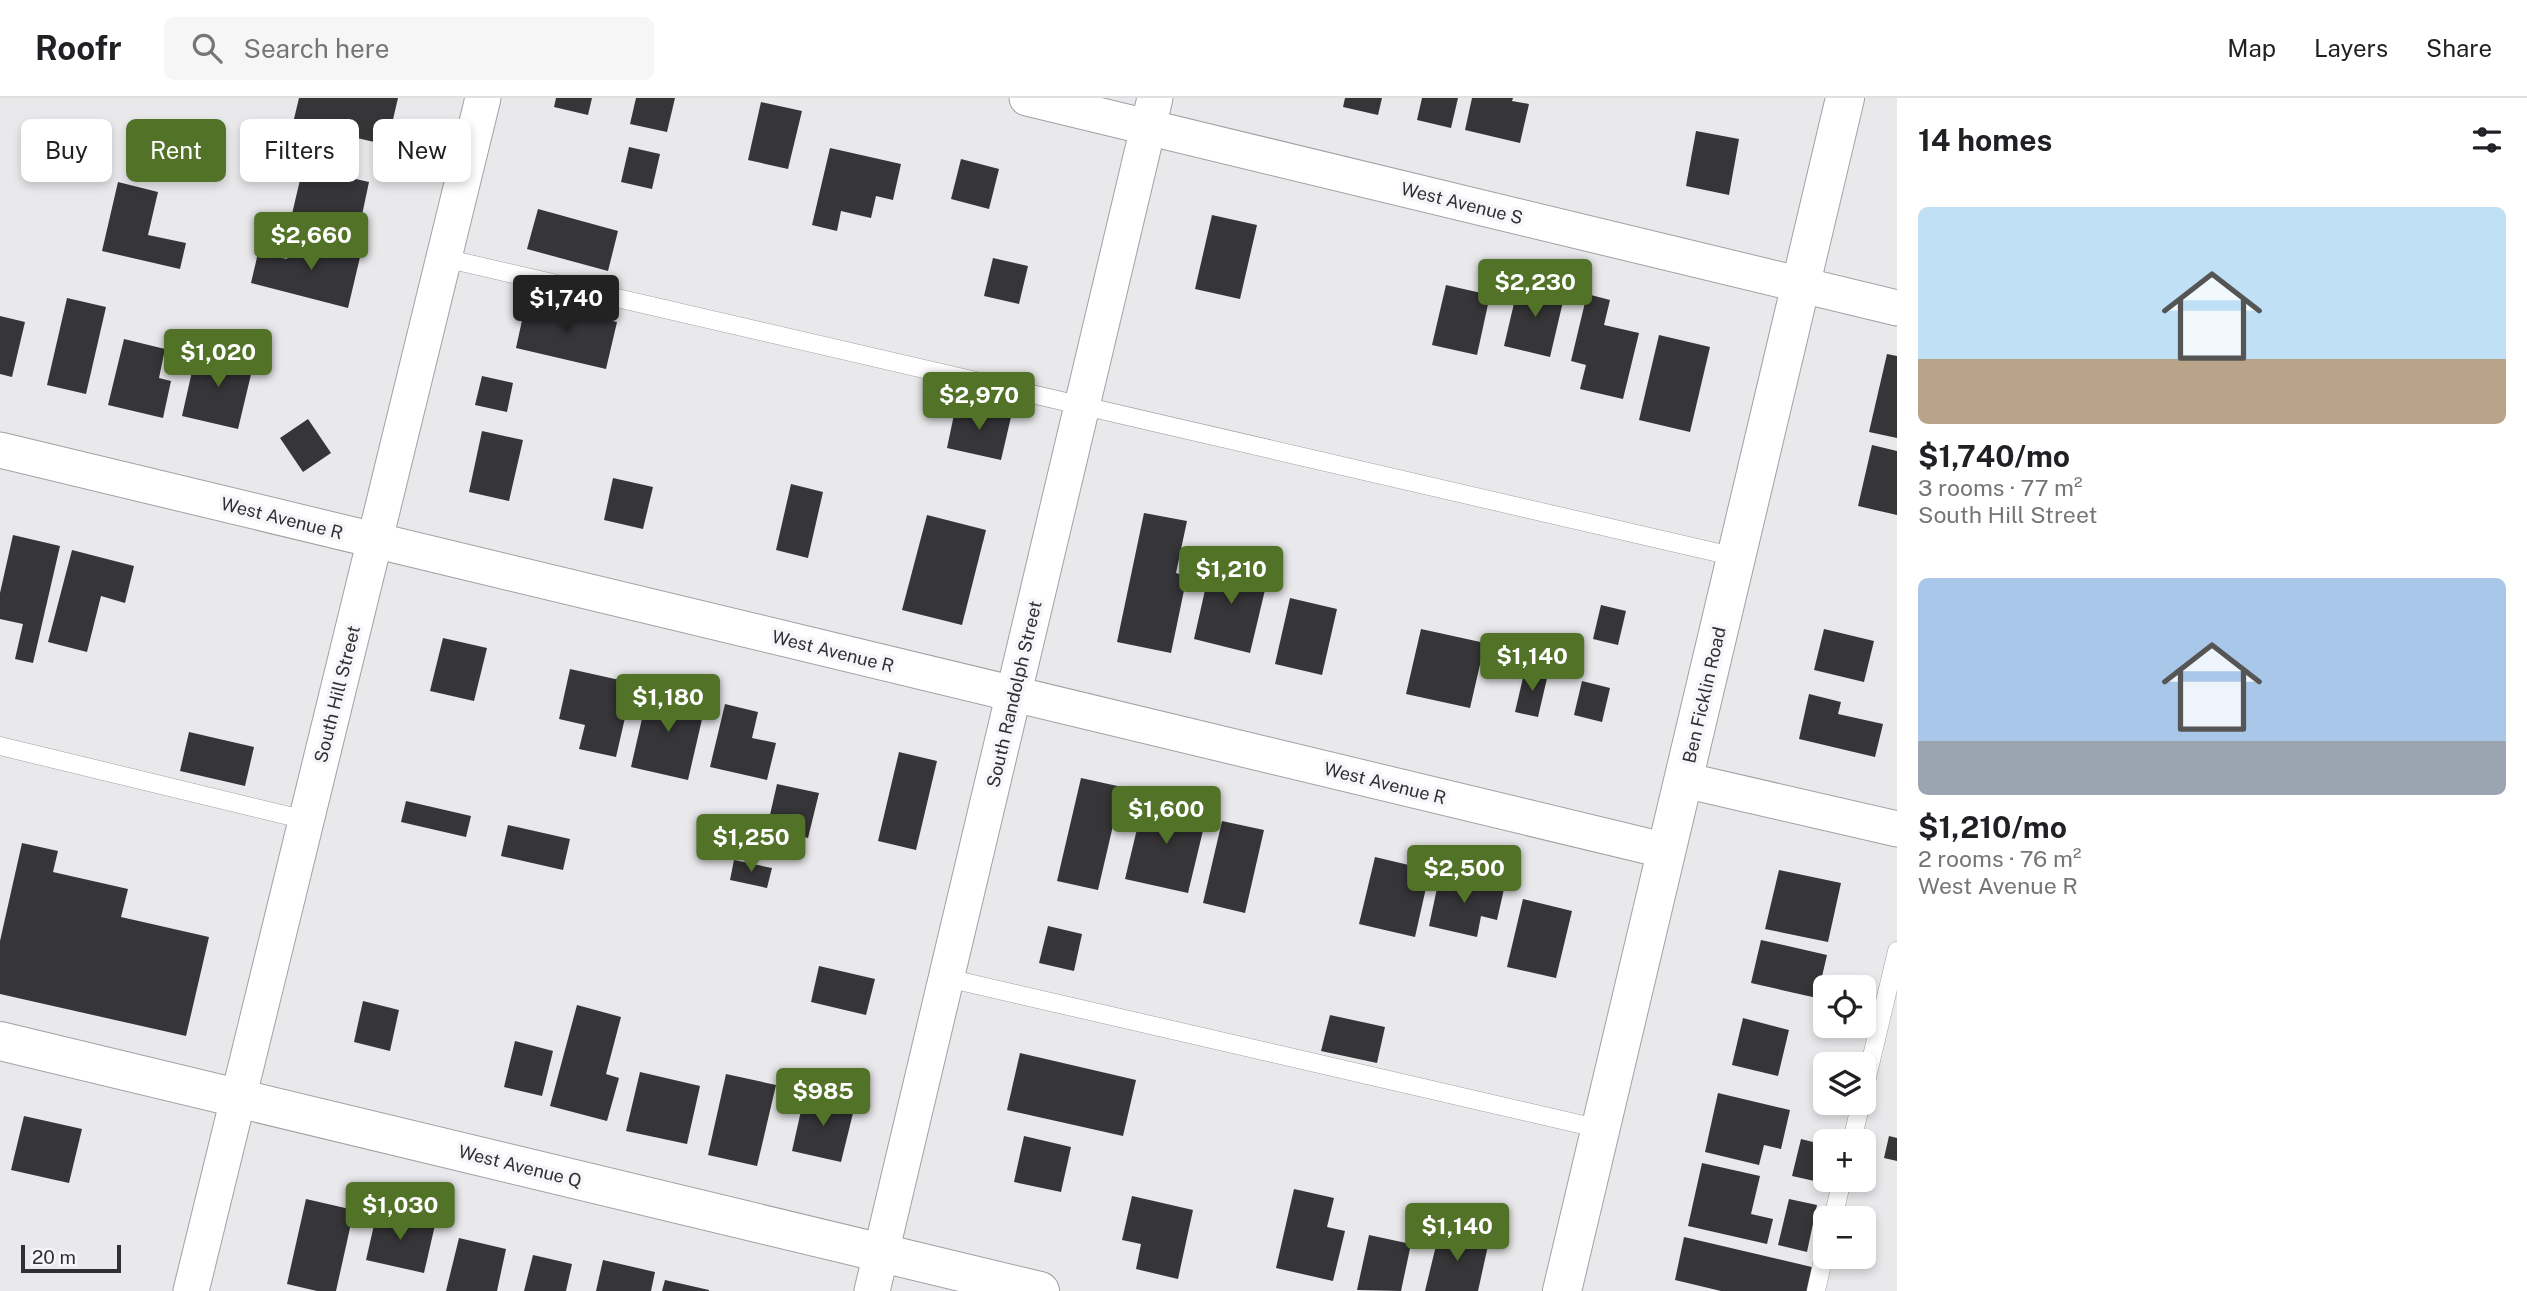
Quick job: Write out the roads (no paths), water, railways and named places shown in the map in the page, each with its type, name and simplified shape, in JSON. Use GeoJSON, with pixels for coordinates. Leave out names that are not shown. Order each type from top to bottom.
{"type":"FeatureCollection","features":[{"type":"Feature","properties":{"kind":"street","name":"South Hill Street"},"geometry":{"type":"LineString","coordinates":[[191,1291],[483,98]]}},
{"type":"Feature","properties":{"kind":"street","name":"West Avenue S"},"geometry":{"type":"LineString","coordinates":[[1027,98],[1152,113],[1897,308]]}},
{"type":"Feature","properties":{"kind":"street","name":"Ben Ficklin Road"},"geometry":{"type":"LineString","coordinates":[[1562,1291],[1845,98]]}},
{"type":"Feature","properties":{"kind":"street","name":"South Randolph Street"},"geometry":{"type":"LineString","coordinates":[[872,1291],[1152,113]]}},
{"type":"Feature","properties":{"kind":"street","name":"West Avenue R"},"geometry":{"type":"LineString","coordinates":[[0,450],[1667,851]]}},
{"type":"Feature","properties":{"kind":"street"},"geometry":{"type":"LineString","coordinates":[[1684,780],[1897,829]]}},
{"type":"Feature","properties":{"kind":"street","name":"West Avenue Q"},"geometry":{"type":"LineString","coordinates":[[0,1041],[1040,1291]]}},
{"type":"Feature","properties":{"kind":"lane"},"geometry":{"type":"LineString","coordinates":[[444,258],[1737,557]]}},
{"type":"Feature","properties":{"kind":"lane"},"geometry":{"type":"LineString","coordinates":[[0,746],[306,820]]}},
{"type":"Feature","properties":{"kind":"lane"},"geometry":{"type":"LineString","coordinates":[[1873,1052],[1897,951]]}},
{"type":"Feature","properties":{"kind":"lane"},"geometry":{"type":"LineString","coordinates":[[947,978],[1601,1129]]}},
{"type":"Feature","properties":{"kind":"lane"},"geometry":{"type":"LineString","coordinates":[[1816,1291],[1821,1269]]}}]}
